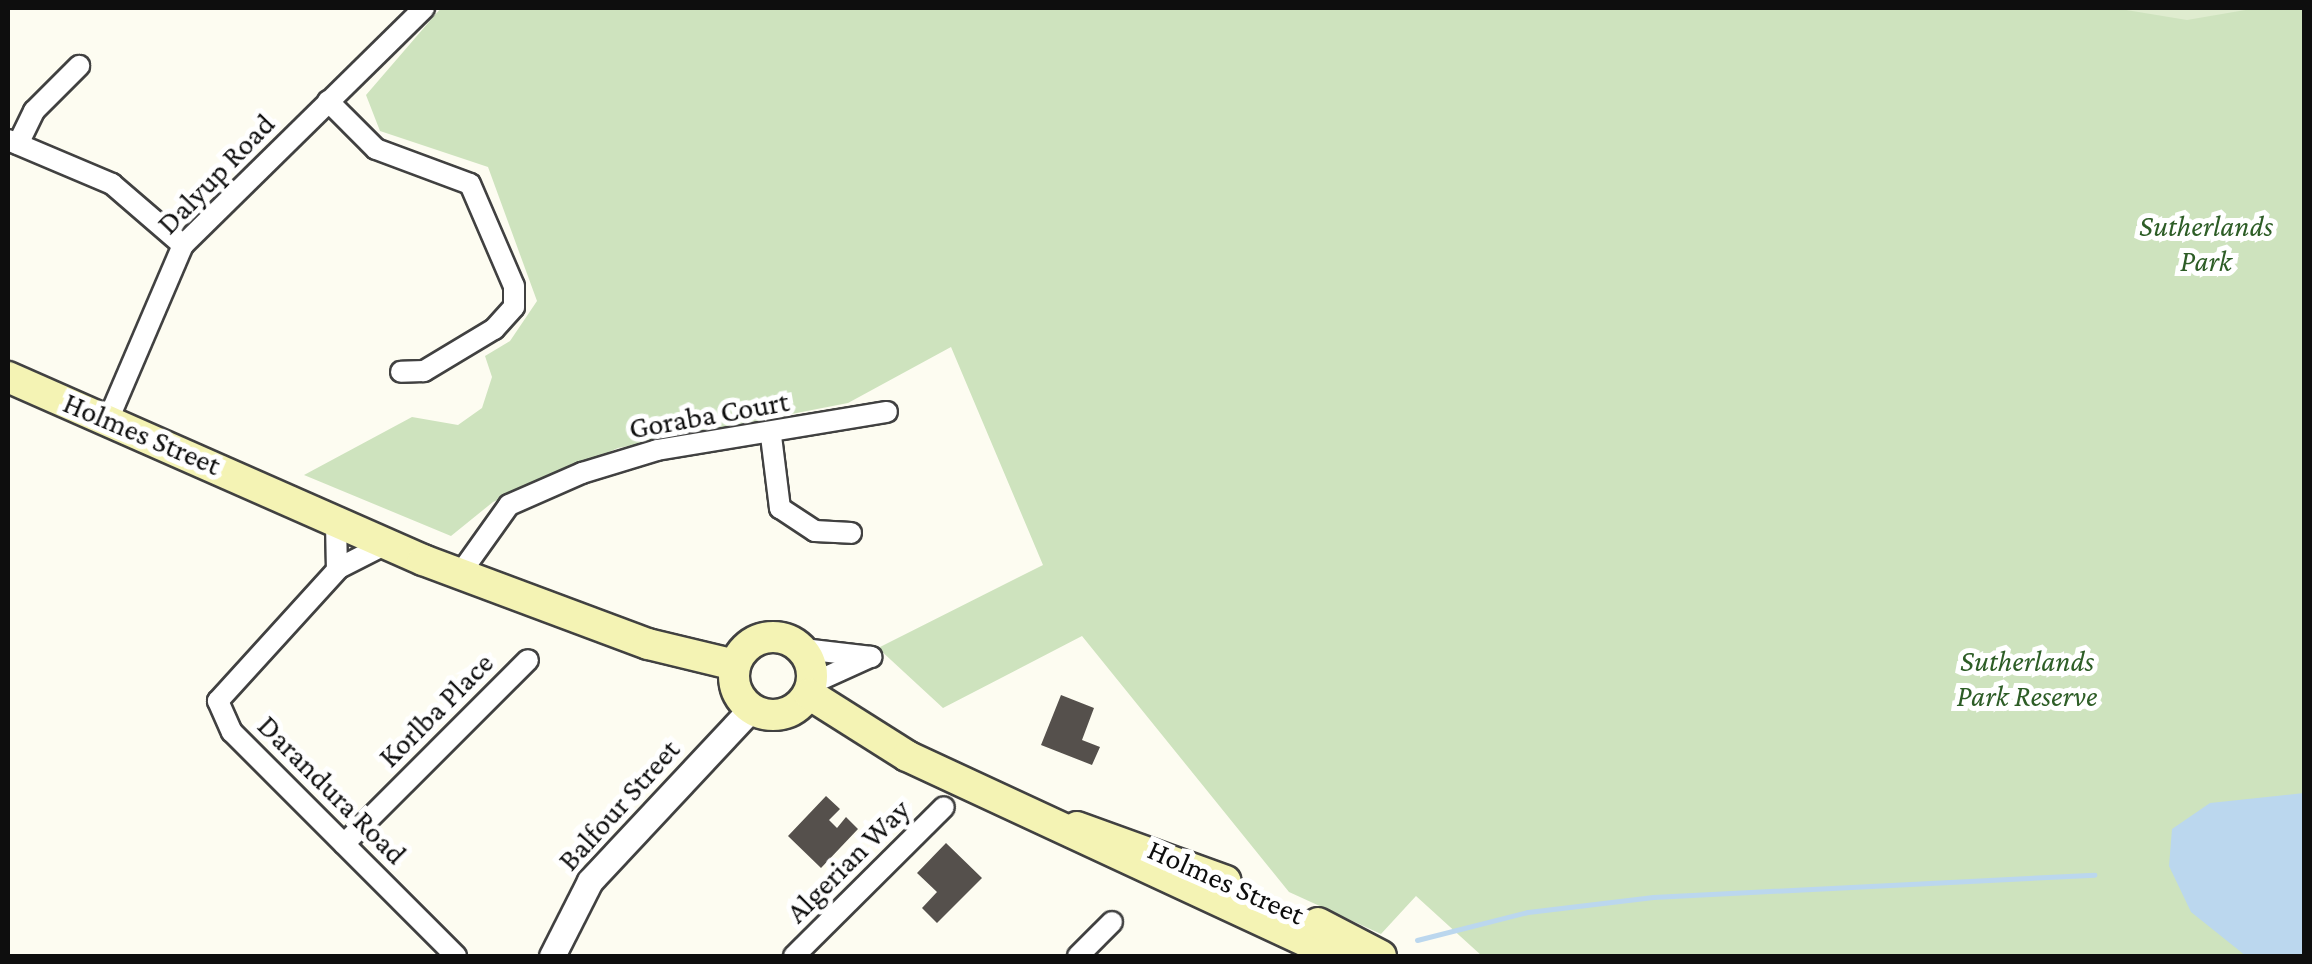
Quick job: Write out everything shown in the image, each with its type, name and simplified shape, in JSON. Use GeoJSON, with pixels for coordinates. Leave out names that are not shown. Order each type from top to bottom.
{"type":"FeatureCollection","features":[{"type":"Feature","properties":{"kind":"main road","name":"Holmes Street"},"geometry":{"type":"LineString","coordinates":[[8,378],[277,490],[369,521],[430,548],[450,566]]}},
{"type":"Feature","properties":{"kind":"main road","name":"Holmes Street"},"geometry":{"type":"LineString","coordinates":[[277,490],[336,523],[386,544],[648,644],[735,665]]}},
{"type":"Feature","properties":{"kind":"main road"},"geometry":{"type":"LineString","coordinates":[[782,637],[803,649],[810,688],[782,714],[752,708],[736,688],[735,665],[758,639],[782,637]]}},
{"type":"Feature","properties":{"kind":"main road","name":"Holmes Street"},"geometry":{"type":"LineString","coordinates":[[810,688],[906,756],[1064,825],[1093,848],[1329,947],[1381,956]]}},
{"type":"Feature","properties":{"kind":"street","name":"Dalyup Road"},"geometry":{"type":"LineString","coordinates":[[108,420],[184,245],[424,8]]}},
{"type":"Feature","properties":{"kind":"street"},"geometry":{"type":"LineString","coordinates":[[78,66],[34,111],[13,142],[112,184],[184,245]]}},
{"type":"Feature","properties":{"kind":"street"},"geometry":{"type":"LineString","coordinates":[[328,102],[376,149],[470,184],[514,286],[514,307],[494,328],[424,371],[401,372]]}},
{"type":"Feature","properties":{"kind":"street","name":"Goraba Court"},"geometry":{"type":"LineString","coordinates":[[450,566],[509,505],[534,491],[657,450],[770,436],[888,412]]}},
{"type":"Feature","properties":{"kind":"street"},"geometry":{"type":"LineString","coordinates":[[770,436],[780,508],[815,530],[850,533]]}},
{"type":"Feature","properties":{"kind":"street"},"geometry":{"type":"LineString","coordinates":[[336,523],[338,569]]}},
{"type":"Feature","properties":{"kind":"street","name":"Darandura Road"},"geometry":{"type":"LineString","coordinates":[[386,544],[338,569],[218,701],[232,732],[456,956]]}},
{"type":"Feature","properties":{"kind":"street"},"geometry":{"type":"LineString","coordinates":[[803,649],[872,656],[810,688]]}},
{"type":"Feature","properties":{"kind":"street","name":"Korlba Place"},"geometry":{"type":"LineString","coordinates":[[344,844],[528,660]]}},
{"type":"Feature","properties":{"kind":"street","name":"Balfour Street"},"geometry":{"type":"LineString","coordinates":[[552,956],[590,881],[752,708]]}},
{"type":"Feature","properties":{"kind":"street","name":"Algerian Way"},"geometry":{"type":"LineString","coordinates":[[794,956],[944,807]]}},
{"type":"Feature","properties":{"kind":"street"},"geometry":{"type":"LineString","coordinates":[[1078,956],[1112,922]]}},
{"type":"Feature","properties":{"kind":"green space"},"geometry":{"type":"Polygon","coordinates":[[[441,8],[2304,8],[2304,956],[1482,956],[1416,896],[1381,934],[1289,892],[1082,636],[943,708],[878,648],[1043,565],[951,347],[848,403],[618,448],[493,502],[451,536],[304,475],[412,417],[458,425],[482,408],[492,377],[485,356],[510,341],[537,301],[488,167],[380,131],[366,95],[441,8]]]}},
{"type":"Feature","properties":{"kind":"green space"},"geometry":{"type":"Polygon","coordinates":[[[2114,8],[2257,8],[2187,20],[2114,8]]]}},
{"type":"Feature","properties":{"kind":"water"},"geometry":{"type":"Polygon","coordinates":[[[2304,793],[2304,956],[2246,956],[2191,912],[2169,866],[2172,829],[2210,803],[2304,793]]]}},
{"type":"Feature","properties":{"kind":"building"},"geometry":{"type":"Polygon","coordinates":[[[1061,695],[1094,708],[1082,740],[1100,747],[1092,765],[1041,745],[1061,695]]]}},
{"type":"Feature","properties":{"kind":"building"},"geometry":{"type":"Polygon","coordinates":[[[826,796],[840,809],[829,820],[837,828],[846,817],[858,829],[821,868],[788,836],[826,796]]]}},
{"type":"Feature","properties":{"kind":"building"},"geometry":{"type":"Polygon","coordinates":[[[946,843],[982,878],[937,923],[922,908],[937,892],[917,873],[946,843]]]}},
{"type":"Feature","properties":{"kind":"waterway"},"geometry":{"type":"LineString","coordinates":[[1417,940],[1528,912],[1653,897],[2094,875]]}},
{"type":"Feature","properties":{"kind":"park label","name":"Sutherlands Park"},"geometry":{"type":"Point","coordinates":[2206,243]}},
{"type":"Feature","properties":{"kind":"park label","name":"Sutherlands Park Reserve"},"geometry":{"type":"Point","coordinates":[2027,678]}}]}
